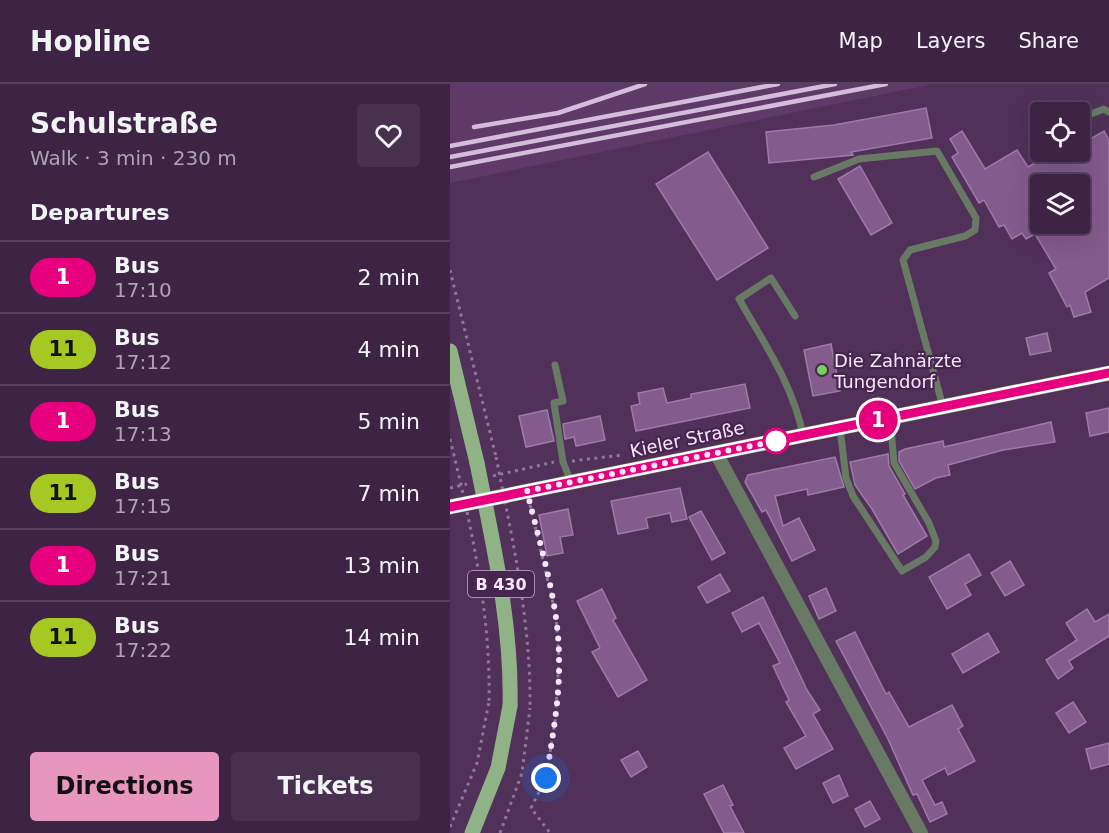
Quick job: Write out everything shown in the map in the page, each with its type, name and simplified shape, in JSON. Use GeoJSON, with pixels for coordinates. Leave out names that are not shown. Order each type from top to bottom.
{"type":"FeatureCollection","features":[{"type":"Feature","properties":{"kind":"main road","name":"B 430"},"geometry":{"type":"LineString","coordinates":[[450,351],[500,578],[511,661],[510,706],[498,768],[472,833]]}},
{"type":"Feature","properties":{"kind":"main road","name":"Kieler Straße"},"geometry":{"type":"LineString","coordinates":[[450,507],[1109,373]]}},
{"type":"Feature","properties":{"kind":"street"},"geometry":{"type":"LineString","coordinates":[[716,453],[919,830],[904,833]]}},
{"type":"Feature","properties":{"kind":"lane"},"geometry":{"type":"LineString","coordinates":[[1090,114],[1104,109],[1109,112]]}},
{"type":"Feature","properties":{"kind":"lane"},"geometry":{"type":"LineString","coordinates":[[814,177],[859,159],[937,151],[976,218],[975,230],[965,236],[910,250],[903,260],[943,407]]}},
{"type":"Feature","properties":{"kind":"lane"},"geometry":{"type":"LineString","coordinates":[[795,316],[771,278],[739,299],[798,407],[803,435]]}},
{"type":"Feature","properties":{"kind":"lane"},"geometry":{"type":"LineString","coordinates":[[555,365],[563,401],[554,403],[563,462],[571,482]]}},
{"type":"Feature","properties":{"kind":"lane"},"geometry":{"type":"LineString","coordinates":[[840,428],[846,478],[853,496],[902,571],[926,557],[935,547],[936,541],[929,523],[894,463],[890,417]]}},
{"type":"Feature","properties":{"kind":"path"},"geometry":{"type":"LineString","coordinates":[[450,270],[496,457],[521,580],[531,664],[530,708],[522,773],[500,833]]}},
{"type":"Feature","properties":{"kind":"path"},"geometry":{"type":"LineString","coordinates":[[450,439],[482,592],[490,660],[489,702],[477,764],[450,827]]}},
{"type":"Feature","properties":{"kind":"path"},"geometry":{"type":"LineString","coordinates":[[523,468],[627,454]]}},
{"type":"Feature","properties":{"kind":"path"},"geometry":{"type":"LineString","coordinates":[[527,491],[556,616],[559,659],[555,721],[546,778],[531,808],[550,833]]}},
{"type":"Feature","properties":{"kind":"shaded area"},"geometry":{"type":"Polygon","coordinates":[[[450,84],[933,84],[450,183],[450,84]]]}},
{"type":"Feature","properties":{"kind":"building"},"geometry":{"type":"Polygon","coordinates":[[[926,108],[932,138],[851,152],[853,155],[769,163],[766,132],[834,125],[926,108]]]}},
{"type":"Feature","properties":{"kind":"building"},"geometry":{"type":"Polygon","coordinates":[[[962,131],[985,169],[1017,150],[1028,167],[1037,162],[1090,162],[1090,139],[1104,131],[1109,140],[1109,278],[1085,292],[1091,312],[1074,317],[1070,305],[1067,307],[1049,273],[1056,269],[1035,234],[1026,239],[1022,233],[1012,239],[1004,225],[999,227],[984,200],[979,203],[952,157],[958,153],[950,139],[962,131]]]}},
{"type":"Feature","properties":{"kind":"building"},"geometry":{"type":"Polygon","coordinates":[[[708,152],[768,248],[717,280],[656,184],[708,152]]]}},
{"type":"Feature","properties":{"kind":"building"},"geometry":{"type":"Polygon","coordinates":[[[860,166],[892,223],[871,235],[838,179],[860,166]]]}},
{"type":"Feature","properties":{"kind":"building"},"geometry":{"type":"Polygon","coordinates":[[[1047,333],[1051,351],[1030,355],[1026,338],[1047,333]]]}},
{"type":"Feature","properties":{"kind":"building","name":"Die Zahnärzte Tungendorf"},"geometry":{"type":"Polygon","coordinates":[[[831,344],[840,391],[813,396],[804,350],[831,344]]]}},
{"type":"Feature","properties":{"kind":"building"},"geometry":{"type":"Polygon","coordinates":[[[745,384],[750,408],[636,431],[631,406],[640,404],[638,393],[663,388],[667,403],[691,398],[691,394],[745,384]]]}},
{"type":"Feature","properties":{"kind":"building"},"geometry":{"type":"Polygon","coordinates":[[[1109,408],[1109,432],[1090,436],[1086,413],[1109,408]]]}},
{"type":"Feature","properties":{"kind":"building"},"geometry":{"type":"Polygon","coordinates":[[[547,410],[554,441],[526,447],[519,416],[547,410]]]}},
{"type":"Feature","properties":{"kind":"building"},"geometry":{"type":"Polygon","coordinates":[[[600,416],[605,440],[576,446],[574,437],[565,439],[563,424],[600,416]]]}},
{"type":"Feature","properties":{"kind":"building"},"geometry":{"type":"Polygon","coordinates":[[[1051,422],[1055,442],[1003,450],[948,465],[950,475],[936,478],[915,489],[899,461],[899,452],[905,449],[943,441],[944,447],[1051,422]]]}},
{"type":"Feature","properties":{"kind":"building"},"geometry":{"type":"Polygon","coordinates":[[[888,454],[889,466],[927,536],[898,554],[855,485],[850,462],[888,454]]]}},
{"type":"Feature","properties":{"kind":"building"},"geometry":{"type":"Polygon","coordinates":[[[835,457],[844,487],[808,495],[807,489],[775,496],[783,526],[799,518],[815,550],[792,561],[766,510],[762,512],[745,482],[748,475],[835,457]]]}},
{"type":"Feature","properties":{"kind":"building"},"geometry":{"type":"Polygon","coordinates":[[[680,488],[687,519],[672,522],[670,513],[646,518],[648,528],[618,534],[611,501],[680,488]]]}},
{"type":"Feature","properties":{"kind":"building"},"geometry":{"type":"Polygon","coordinates":[[[568,509],[573,535],[560,537],[563,553],[547,556],[539,515],[568,509]]]}},
{"type":"Feature","properties":{"kind":"building"},"geometry":{"type":"Polygon","coordinates":[[[701,511],[725,553],[712,560],[689,517],[701,511]]]}},
{"type":"Feature","properties":{"kind":"building"},"geometry":{"type":"Polygon","coordinates":[[[969,554],[981,575],[965,584],[971,595],[947,609],[929,577],[969,554]]]}},
{"type":"Feature","properties":{"kind":"building"},"geometry":{"type":"Polygon","coordinates":[[[1010,561],[1024,585],[1005,596],[991,573],[1010,561]]]}},
{"type":"Feature","properties":{"kind":"building"},"geometry":{"type":"Polygon","coordinates":[[[720,574],[730,591],[707,603],[698,587],[720,574]]]}},
{"type":"Feature","properties":{"kind":"building"},"geometry":{"type":"Polygon","coordinates":[[[826,588],[836,611],[819,619],[809,596],[826,588]]]}},
{"type":"Feature","properties":{"kind":"building"},"geometry":{"type":"Polygon","coordinates":[[[602,589],[616,618],[613,620],[647,680],[618,697],[592,652],[600,648],[577,601],[602,589]]]}},
{"type":"Feature","properties":{"kind":"building"},"geometry":{"type":"Polygon","coordinates":[[[763,597],[807,690],[820,710],[813,714],[833,749],[796,769],[784,748],[806,736],[786,702],[789,700],[773,666],[780,663],[759,623],[742,632],[732,613],[763,597]]]}},
{"type":"Feature","properties":{"kind":"building"},"geometry":{"type":"Polygon","coordinates":[[[1087,609],[1095,622],[1109,614],[1109,636],[1069,661],[1073,668],[1058,679],[1046,660],[1077,640],[1066,623],[1087,609]]]}},
{"type":"Feature","properties":{"kind":"building"},"geometry":{"type":"Polygon","coordinates":[[[855,632],[886,694],[889,692],[909,727],[952,705],[963,726],[958,729],[975,761],[948,775],[945,768],[922,780],[935,805],[942,802],[947,814],[930,822],[917,794],[913,795],[888,739],[836,641],[855,632]]]}},
{"type":"Feature","properties":{"kind":"building"},"geometry":{"type":"Polygon","coordinates":[[[988,633],[999,652],[963,673],[952,654],[988,633]]]}},
{"type":"Feature","properties":{"kind":"building"},"geometry":{"type":"Polygon","coordinates":[[[1073,702],[1086,722],[1069,733],[1056,713],[1073,702]]]}},
{"type":"Feature","properties":{"kind":"building"},"geometry":{"type":"Polygon","coordinates":[[[1109,743],[1109,764],[1091,769],[1086,749],[1109,743]]]}},
{"type":"Feature","properties":{"kind":"building"},"geometry":{"type":"Polygon","coordinates":[[[638,751],[647,767],[631,777],[621,760],[638,751]]]}},
{"type":"Feature","properties":{"kind":"building"},"geometry":{"type":"Polygon","coordinates":[[[839,775],[848,796],[833,803],[823,783],[839,775]]]}},
{"type":"Feature","properties":{"kind":"building"},"geometry":{"type":"Polygon","coordinates":[[[723,785],[733,805],[730,806],[744,833],[724,833],[704,794],[723,785]]]}},
{"type":"Feature","properties":{"kind":"building"},"geometry":{"type":"Polygon","coordinates":[[[870,801],[880,819],[865,827],[855,809],[870,801]]]}},
{"type":"Feature","properties":{"kind":"railway"},"geometry":{"type":"LineString","coordinates":[[474,127],[558,113],[645,84]]}},
{"type":"Feature","properties":{"kind":"railway"},"geometry":{"type":"LineString","coordinates":[[450,146],[778,84]]}},
{"type":"Feature","properties":{"kind":"railway"},"geometry":{"type":"LineString","coordinates":[[450,157],[835,84]]}},
{"type":"Feature","properties":{"kind":"railway"},"geometry":{"type":"LineString","coordinates":[[450,167],[886,84]]}},
{"type":"Feature","properties":{"kind":"bus line","name":"1"},"geometry":{"type":"LineString","coordinates":[[450,507],[1109,373]]}},
{"type":"Feature","properties":{"kind":"place","name":"Die Zahnärzte Tungendorf"},"geometry":{"type":"Point","coordinates":[822,370]}},
{"type":"Feature","properties":{"kind":"route"},"geometry":{"type":"LineString","coordinates":[[546,778],[555,721],[559,659],[556,616],[527,491],[781,440],[776,441]]}}]}
